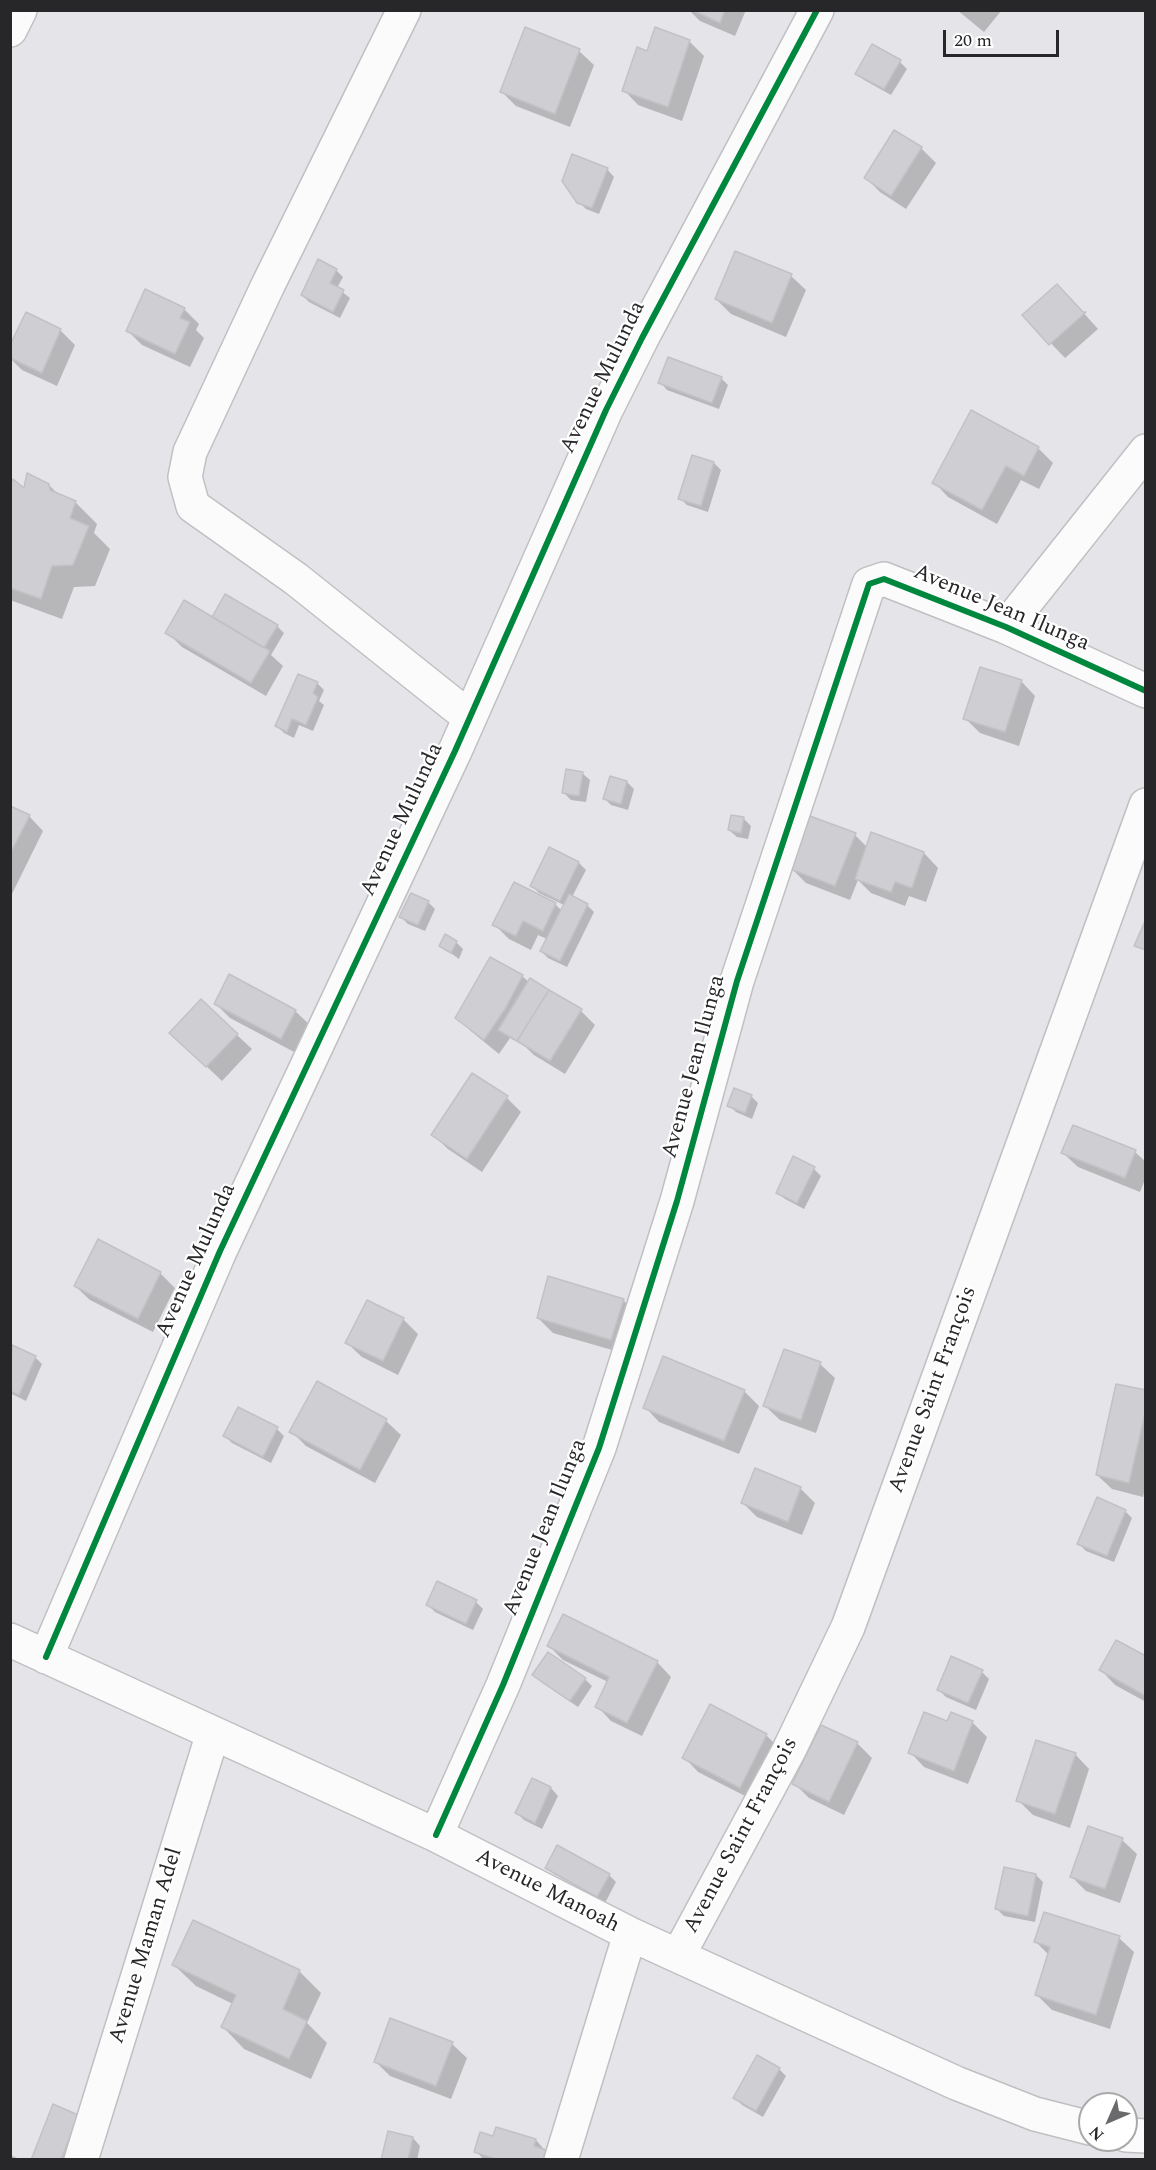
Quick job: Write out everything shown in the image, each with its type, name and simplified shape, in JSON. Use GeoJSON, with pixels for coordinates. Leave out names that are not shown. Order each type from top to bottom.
{"type":"FeatureCollection","features":[{"type":"Feature","properties":{"kind":"street"},"geometry":{"type":"LineString","coordinates":[[10,30],[20,10]]}},
{"type":"Feature","properties":{"kind":"street","name":"Avenue Mulunda"},"geometry":{"type":"LineString","coordinates":[[46,1657],[220,1251],[469,717],[606,410],[817,10]]}},
{"type":"Feature","properties":{"kind":"street"},"geometry":{"type":"LineString","coordinates":[[398,12],[190,452],[185,477],[192,506],[296,579],[469,717]]}},
{"type":"Feature","properties":{"kind":"street"},"geometry":{"type":"LineString","coordinates":[[1006,627],[1146,451]]}},
{"type":"Feature","properties":{"kind":"street","name":"Avenue Jean Ilunga"},"geometry":{"type":"LineString","coordinates":[[436,1835],[503,1685],[598,1448],[677,1201],[736,981],[869,584],[884,579],[1006,627],[1146,691]]}},
{"type":"Feature","properties":{"kind":"street","name":"Avenue Saint François"},"geometry":{"type":"LineString","coordinates":[[678,1956],[789,1750],[848,1627],[1146,805]]}},
{"type":"Feature","properties":{"kind":"street","name":"Avenue Manoah"},"geometry":{"type":"LineString","coordinates":[[10,1640],[436,1835],[630,1934],[956,2083],[1035,2114],[1078,2125]]}},
{"type":"Feature","properties":{"kind":"street","name":"Avenue Maman Adel"},"geometry":{"type":"LineString","coordinates":[[81,2160],[213,1732]]}},
{"type":"Feature","properties":{"kind":"street"},"geometry":{"type":"LineString","coordinates":[[561,2160],[630,1934]]}},
{"type":"Feature","properties":{"kind":"building"},"geometry":{"type":"Polygon","coordinates":[[[692,10],[725,10],[720,23],[692,10]]]}},
{"type":"Feature","properties":{"kind":"building"},"geometry":{"type":"Polygon","coordinates":[[[525,27],[580,49],[555,114],[500,92],[525,27]]]}},
{"type":"Feature","properties":{"kind":"building"},"geometry":{"type":"Polygon","coordinates":[[[655,27],[690,40],[668,107],[622,91],[637,47],[647,51],[655,27]]]}},
{"type":"Feature","properties":{"kind":"building"},"geometry":{"type":"Polygon","coordinates":[[[872,44],[901,60],[884,89],[855,74],[872,44]]]}},
{"type":"Feature","properties":{"kind":"building"},"geometry":{"type":"Polygon","coordinates":[[[894,130],[922,147],[891,196],[864,178],[894,130]]]}},
{"type":"Feature","properties":{"kind":"building"},"geometry":{"type":"Polygon","coordinates":[[[572,154],[608,168],[592,208],[577,203],[562,181],[572,154]]]}},
{"type":"Feature","properties":{"kind":"building"},"geometry":{"type":"Polygon","coordinates":[[[735,251],[792,274],[772,323],[715,299],[735,251]]]}},
{"type":"Feature","properties":{"kind":"building"},"geometry":{"type":"Polygon","coordinates":[[[318,259],[337,269],[330,283],[344,290],[333,312],[301,295],[318,259]]]}},
{"type":"Feature","properties":{"kind":"building"},"geometry":{"type":"Polygon","coordinates":[[[1057,284],[1083,312],[1086,312],[1049,345],[1022,315],[1057,284]]]}},
{"type":"Feature","properties":{"kind":"building"},"geometry":{"type":"Polygon","coordinates":[[[145,289],[185,308],[180,318],[190,322],[175,354],[126,331],[145,289]]]}},
{"type":"Feature","properties":{"kind":"building"},"geometry":{"type":"Polygon","coordinates":[[[26,312],[61,329],[42,373],[10,358],[10,345],[26,312]]]}},
{"type":"Feature","properties":{"kind":"building"},"geometry":{"type":"Polygon","coordinates":[[[668,357],[722,377],[712,403],[658,383],[668,357]]]}},
{"type":"Feature","properties":{"kind":"building"},"geometry":{"type":"Polygon","coordinates":[[[971,410],[1039,447],[1024,476],[1006,466],[982,510],[932,483],[971,410]]]}},
{"type":"Feature","properties":{"kind":"building"},"geometry":{"type":"Polygon","coordinates":[[[692,455],[714,462],[701,506],[678,499],[692,455]]]}},
{"type":"Feature","properties":{"kind":"building"},"geometry":{"type":"Polygon","coordinates":[[[27,473],[49,484],[50,490],[76,501],[70,518],[89,526],[73,565],[52,566],[41,599],[10,588],[10,487],[13,479],[24,488],[27,473]]]}},
{"type":"Feature","properties":{"kind":"building"},"geometry":{"type":"Polygon","coordinates":[[[225,594],[278,625],[264,648],[212,617],[225,594]]]}},
{"type":"Feature","properties":{"kind":"building"},"geometry":{"type":"Polygon","coordinates":[[[184,600],[270,651],[251,683],[165,633],[184,600]]]}},
{"type":"Feature","properties":{"kind":"building"},"geometry":{"type":"Polygon","coordinates":[[[980,667],[1022,680],[1005,732],[963,719],[980,667]]]}},
{"type":"Feature","properties":{"kind":"building"},"geometry":{"type":"Polygon","coordinates":[[[298,674],[318,682],[313,693],[318,697],[306,725],[292,719],[287,732],[275,726],[298,674]]]}},
{"type":"Feature","properties":{"kind":"building"},"geometry":{"type":"Polygon","coordinates":[[[566,769],[583,772],[579,796],[562,793],[566,769]]]}},
{"type":"Feature","properties":{"kind":"building"},"geometry":{"type":"Polygon","coordinates":[[[610,776],[627,781],[621,804],[603,799],[610,776]]]}},
{"type":"Feature","properties":{"kind":"building"},"geometry":{"type":"Polygon","coordinates":[[[10,806],[30,815],[10,854],[10,806]]]}},
{"type":"Feature","properties":{"kind":"building"},"geometry":{"type":"Polygon","coordinates":[[[731,815],[744,817],[741,833],[728,830],[731,815]]]}},
{"type":"Feature","properties":{"kind":"building"},"geometry":{"type":"Polygon","coordinates":[[[810,816],[856,833],[835,886],[790,869],[810,816]]]}},
{"type":"Feature","properties":{"kind":"building"},"geometry":{"type":"Polygon","coordinates":[[[871,832],[924,852],[912,888],[895,882],[891,892],[855,879],[871,832]]]}},
{"type":"Feature","properties":{"kind":"building"},"geometry":{"type":"Polygon","coordinates":[[[549,847],[579,862],[560,901],[530,886],[549,847]]]}},
{"type":"Feature","properties":{"kind":"building"},"geometry":{"type":"Polygon","coordinates":[[[514,882],[556,903],[543,931],[523,921],[516,936],[492,925],[514,882]]]}},
{"type":"Feature","properties":{"kind":"building"},"geometry":{"type":"Polygon","coordinates":[[[411,893],[429,901],[418,925],[399,917],[411,893]]]}},
{"type":"Feature","properties":{"kind":"building"},"geometry":{"type":"Polygon","coordinates":[[[569,894],[588,904],[560,961],[540,951],[569,894]]]}},
{"type":"Feature","properties":{"kind":"building"},"geometry":{"type":"Polygon","coordinates":[[[1146,919],[1146,950],[1134,946],[1146,919]]]}},
{"type":"Feature","properties":{"kind":"building"},"geometry":{"type":"Polygon","coordinates":[[[445,934],[457,941],[451,953],[439,946],[445,934]]]}},
{"type":"Feature","properties":{"kind":"building"},"geometry":{"type":"Polygon","coordinates":[[[490,957],[523,975],[505,1009],[484,1040],[455,1018],[490,957]]]}},
{"type":"Feature","properties":{"kind":"building"},"geometry":{"type":"Polygon","coordinates":[[[229,974],[296,1010],[281,1039],[214,1004],[229,974]]]}},
{"type":"Feature","properties":{"kind":"building"},"geometry":{"type":"Polygon","coordinates":[[[530,978],[549,990],[517,1041],[498,1030],[530,978]]]}},
{"type":"Feature","properties":{"kind":"building"},"geometry":{"type":"Polygon","coordinates":[[[549,990],[582,1009],[550,1061],[517,1041],[549,990]]]}},
{"type":"Feature","properties":{"kind":"building"},"geometry":{"type":"Polygon","coordinates":[[[201,999],[238,1034],[206,1067],[169,1033],[201,999]]]}},
{"type":"Feature","properties":{"kind":"building"},"geometry":{"type":"Polygon","coordinates":[[[472,1073],[508,1096],[467,1159],[431,1135],[472,1073]]]}},
{"type":"Feature","properties":{"kind":"building"},"geometry":{"type":"Polygon","coordinates":[[[734,1088],[752,1095],[745,1113],[727,1106],[734,1088]]]}},
{"type":"Feature","properties":{"kind":"building"},"geometry":{"type":"Polygon","coordinates":[[[1073,1125],[1136,1150],[1125,1178],[1061,1153],[1073,1125]]]}},
{"type":"Feature","properties":{"kind":"building"},"geometry":{"type":"Polygon","coordinates":[[[793,1156],[815,1167],[797,1203],[776,1193],[793,1156]]]}},
{"type":"Feature","properties":{"kind":"building"},"geometry":{"type":"Polygon","coordinates":[[[98,1239],[161,1272],[138,1319],[74,1286],[98,1239]]]}},
{"type":"Feature","properties":{"kind":"building"},"geometry":{"type":"Polygon","coordinates":[[[548,1276],[624,1299],[611,1340],[537,1318],[548,1276]]]}},
{"type":"Feature","properties":{"kind":"building"},"geometry":{"type":"Polygon","coordinates":[[[367,1300],[404,1318],[383,1361],[345,1343],[367,1300]]]}},
{"type":"Feature","properties":{"kind":"building"},"geometry":{"type":"Polygon","coordinates":[[[12,1345],[36,1356],[19,1395],[10,1391],[12,1345]]]}},
{"type":"Feature","properties":{"kind":"building"},"geometry":{"type":"Polygon","coordinates":[[[784,1349],[821,1362],[801,1420],[763,1406],[784,1349]]]}},
{"type":"Feature","properties":{"kind":"building"},"geometry":{"type":"Polygon","coordinates":[[[663,1356],[745,1390],[724,1441],[643,1408],[663,1356]]]}},
{"type":"Feature","properties":{"kind":"building"},"geometry":{"type":"Polygon","coordinates":[[[317,1381],[387,1419],[360,1470],[289,1432],[317,1381]]]}},
{"type":"Feature","properties":{"kind":"building"},"geometry":{"type":"Polygon","coordinates":[[[1116,1384],[1146,1390],[1146,1409],[1129,1483],[1096,1475],[1116,1384]]]}},
{"type":"Feature","properties":{"kind":"building"},"geometry":{"type":"Polygon","coordinates":[[[238,1407],[278,1427],[263,1457],[223,1436],[238,1407]]]}},
{"type":"Feature","properties":{"kind":"building"},"geometry":{"type":"Polygon","coordinates":[[[755,1468],[801,1487],[788,1522],[741,1503],[755,1468]]]}},
{"type":"Feature","properties":{"kind":"building"},"geometry":{"type":"Polygon","coordinates":[[[1097,1497],[1126,1510],[1107,1556],[1077,1544],[1097,1497]]]}},
{"type":"Feature","properties":{"kind":"building"},"geometry":{"type":"Polygon","coordinates":[[[437,1581],[477,1600],[466,1624],[426,1605],[437,1581]]]}},
{"type":"Feature","properties":{"kind":"building"},"geometry":{"type":"Polygon","coordinates":[[[563,1614],[658,1661],[627,1723],[595,1707],[609,1677],[547,1646],[563,1614]]]}},
{"type":"Feature","properties":{"kind":"building"},"geometry":{"type":"Polygon","coordinates":[[[1116,1640],[1146,1656],[1146,1696],[1099,1670],[1116,1640]]]}},
{"type":"Feature","properties":{"kind":"building"},"geometry":{"type":"Polygon","coordinates":[[[548,1652],[586,1678],[570,1701],[532,1675],[548,1652]]]}},
{"type":"Feature","properties":{"kind":"building"},"geometry":{"type":"Polygon","coordinates":[[[951,1656],[983,1670],[968,1703],[937,1690],[951,1656]]]}},
{"type":"Feature","properties":{"kind":"building"},"geometry":{"type":"Polygon","coordinates":[[[710,1704],[767,1734],[740,1788],[682,1758],[710,1704]]]}},
{"type":"Feature","properties":{"kind":"building"},"geometry":{"type":"Polygon","coordinates":[[[924,1712],[947,1721],[951,1712],[973,1721],[954,1771],[908,1753],[924,1712]]]}},
{"type":"Feature","properties":{"kind":"building"},"geometry":{"type":"Polygon","coordinates":[[[821,1725],[858,1742],[829,1802],[792,1784],[821,1725]]]}},
{"type":"Feature","properties":{"kind":"building"},"geometry":{"type":"Polygon","coordinates":[[[1036,1740],[1076,1753],[1055,1814],[1016,1801],[1036,1740]]]}},
{"type":"Feature","properties":{"kind":"building"},"geometry":{"type":"Polygon","coordinates":[[[532,1778],[551,1787],[535,1823],[515,1813],[532,1778]]]}},
{"type":"Feature","properties":{"kind":"building"},"geometry":{"type":"Polygon","coordinates":[[[1088,1826],[1123,1838],[1105,1889],[1070,1877],[1088,1826]]]}},
{"type":"Feature","properties":{"kind":"building"},"geometry":{"type":"Polygon","coordinates":[[[557,1845],[610,1874],[597,1897],[545,1868],[557,1845]]]}},
{"type":"Feature","properties":{"kind":"building"},"geometry":{"type":"Polygon","coordinates":[[[1004,1867],[1036,1874],[1028,1916],[995,1909],[1004,1867]]]}},
{"type":"Feature","properties":{"kind":"building"},"geometry":{"type":"Polygon","coordinates":[[[1044,1912],[1120,1936],[1096,2015],[1035,1995],[1050,1947],[1034,1942],[1044,1912]]]}},
{"type":"Feature","properties":{"kind":"building"},"geometry":{"type":"Polygon","coordinates":[[[193,1920],[300,1970],[283,2009],[307,2021],[289,2059],[221,2027],[236,1995],[172,1965],[193,1920]]]}},
{"type":"Feature","properties":{"kind":"building"},"geometry":{"type":"Polygon","coordinates":[[[390,2018],[453,2042],[436,2086],[374,2062],[390,2018]]]}},
{"type":"Feature","properties":{"kind":"building"},"geometry":{"type":"Polygon","coordinates":[[[757,2055],[780,2068],[756,2111],[733,2098],[757,2055]]]}},
{"type":"Feature","properties":{"kind":"building"},"geometry":{"type":"Polygon","coordinates":[[[53,2104],[78,2115],[61,2160],[31,2160],[53,2104]]]}},
{"type":"Feature","properties":{"kind":"building"},"geometry":{"type":"Polygon","coordinates":[[[496,2127],[536,2139],[534,2146],[546,2150],[543,2160],[499,2160],[474,2152],[480,2132],[493,2136],[496,2127]]]}},
{"type":"Feature","properties":{"kind":"building"},"geometry":{"type":"Polygon","coordinates":[[[388,2131],[413,2137],[408,2160],[381,2160],[388,2131]]]}},
{"type":"Feature","properties":{"kind":"cycle path"},"geometry":{"type":"LineString","coordinates":[[46,1657],[220,1251],[455,751],[606,410],[817,10]]}},
{"type":"Feature","properties":{"kind":"cycle path"},"geometry":{"type":"LineString","coordinates":[[436,1835],[503,1685],[599,1448],[677,1201],[737,981],[869,584],[884,579],[1006,627],[1146,691]]}}]}
